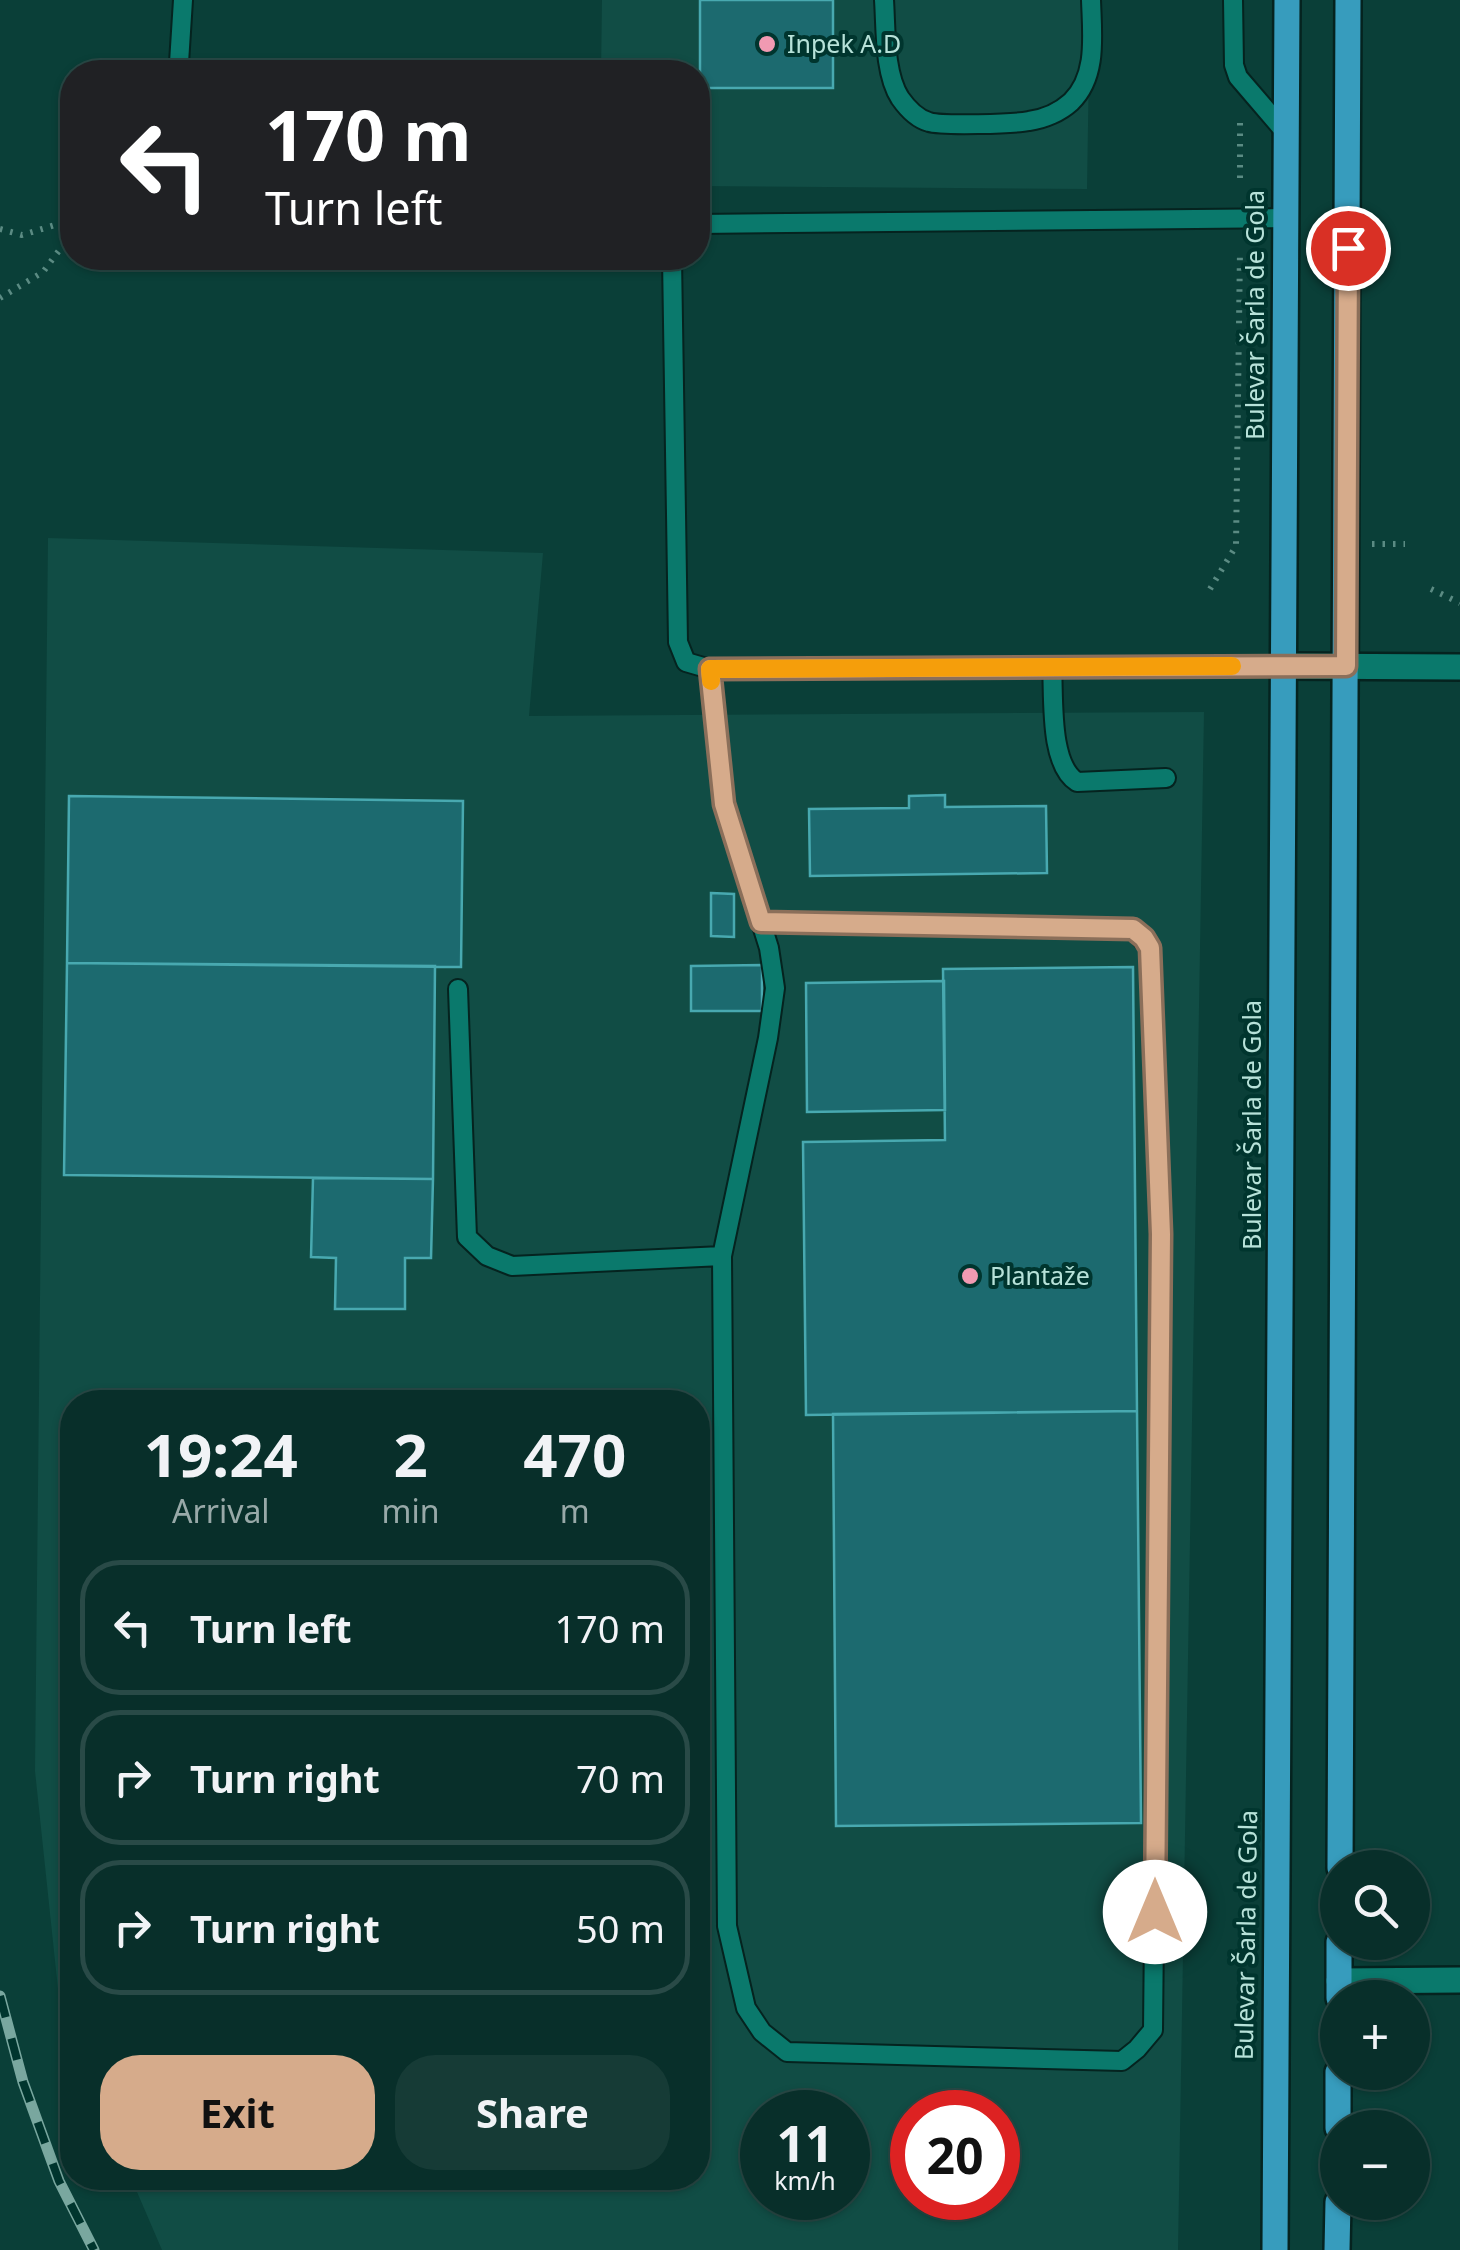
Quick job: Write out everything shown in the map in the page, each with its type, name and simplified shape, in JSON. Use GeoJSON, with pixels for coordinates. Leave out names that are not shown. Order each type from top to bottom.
{"type":"FeatureCollection","features":[{"type":"Feature","properties":{"kind":"main road","name":"Bulevar Šarla de Gola"},"geometry":{"type":"LineString","coordinates":[[1274,2250],[1286,0]]}},
{"type":"Feature","properties":{"kind":"main road"},"geometry":{"type":"LineString","coordinates":[[1340,1850],[1348,0]]}},
{"type":"Feature","properties":{"kind":"main road"},"geometry":{"type":"LineString","coordinates":[[1337,2250],[1338,2220]]}},
{"type":"Feature","properties":{"kind":"street"},"geometry":{"type":"LineString","coordinates":[[1284,666],[1460,667]]}},
{"type":"Feature","properties":{"kind":"street"},"geometry":{"type":"LineString","coordinates":[[1430,1982],[1460,1980]]}},
{"type":"Feature","properties":{"kind":"lane"},"geometry":{"type":"LineString","coordinates":[[179,60],[184,0]]}},
{"type":"Feature","properties":{"kind":"lane"},"geometry":{"type":"LineString","coordinates":[[884,0],[898,94],[911,111],[930,122],[1028,122],[1054,114],[1072,101],[1086,78],[1092,55],[1091,0]]}},
{"type":"Feature","properties":{"kind":"lane"},"geometry":{"type":"LineString","coordinates":[[1232,0],[1234,66],[1238,77],[1286,132]]}},
{"type":"Feature","properties":{"kind":"lane"},"geometry":{"type":"LineString","coordinates":[[710,224],[1285,218]]}},
{"type":"Feature","properties":{"kind":"lane"},"geometry":{"type":"LineString","coordinates":[[672,270],[678,642],[686,662],[710,669],[1284,666]]}},
{"type":"Feature","properties":{"kind":"lane"},"geometry":{"type":"LineString","coordinates":[[1052,666],[1059,760],[1067,776],[1077,782],[1166,778]]}},
{"type":"Feature","properties":{"kind":"lane"},"geometry":{"type":"LineString","coordinates":[[710,669],[724,804],[761,922],[775,988],[722,1256],[727,1926],[746,2008],[762,2032],[787,2052],[1122,2060],[1137,2050],[1153,2030],[1161,1234],[1150,948],[1133,929],[761,922]]}},
{"type":"Feature","properties":{"kind":"lane"},"geometry":{"type":"LineString","coordinates":[[458,989],[466,1237],[487,1256],[512,1266],[722,1256]]}},
{"type":"Feature","properties":{"kind":"path"},"geometry":{"type":"LineString","coordinates":[[0,229],[22,235],[60,224]]}},
{"type":"Feature","properties":{"kind":"path"},"geometry":{"type":"LineString","coordinates":[[0,298],[43,272],[60,249]]}},
{"type":"Feature","properties":{"kind":"path"},"geometry":{"type":"LineString","coordinates":[[1210,588],[1236,546],[1240,251]]}},
{"type":"Feature","properties":{"kind":"path"},"geometry":{"type":"LineString","coordinates":[[1431,589],[1460,603]]}},
{"type":"Feature","properties":{"kind":"shaded area"},"geometry":{"type":"Polygon","coordinates":[[[602,0],[1090,0],[1087,189],[710,186],[710,60],[601,60],[602,0]]]}},
{"type":"Feature","properties":{"kind":"shaded area"},"geometry":{"type":"Polygon","coordinates":[[[48,538],[543,553],[529,716],[1204,712],[1178,2250],[162,2250],[136,2190],[710,2190],[710,1390],[60,1390],[60,2008],[35,1771],[48,538]]]}},
{"type":"Feature","properties":{"kind":"building","name":"Inpek A.D"},"geometry":{"type":"Polygon","coordinates":[[[700,0],[833,0],[833,88],[710,88],[710,60],[700,60],[700,0]]]}},
{"type":"Feature","properties":{"kind":"building"},"geometry":{"type":"Polygon","coordinates":[[[945,795],[945,807],[1046,806],[1047,873],[810,876],[809,809],[909,808],[909,796],[945,795]]]}},
{"type":"Feature","properties":{"kind":"building"},"geometry":{"type":"Polygon","coordinates":[[[69,796],[463,801],[461,967],[67,963],[69,796]]]}},
{"type":"Feature","properties":{"kind":"building"},"geometry":{"type":"Polygon","coordinates":[[[711,893],[734,894],[734,937],[711,936],[711,893]]]}},
{"type":"Feature","properties":{"kind":"building"},"geometry":{"type":"Polygon","coordinates":[[[67,963],[435,966],[433,1179],[64,1175],[67,963]]]}},
{"type":"Feature","properties":{"kind":"building"},"geometry":{"type":"Polygon","coordinates":[[[762,965],[762,1011],[691,1011],[691,966],[762,965]]]}},
{"type":"Feature","properties":{"kind":"building","name":"Plantaže"},"geometry":{"type":"Polygon","coordinates":[[[1133,967],[1137,1411],[806,1415],[803,1142],[945,1140],[943,969],[1133,967]]]}},
{"type":"Feature","properties":{"kind":"building"},"geometry":{"type":"Polygon","coordinates":[[[944,981],[945,1110],[807,1112],[806,983],[944,981]]]}},
{"type":"Feature","properties":{"kind":"building"},"geometry":{"type":"Polygon","coordinates":[[[313,1178],[433,1179],[431,1258],[405,1258],[405,1309],[335,1309],[336,1258],[311,1257],[313,1178]]]}},
{"type":"Feature","properties":{"kind":"building"},"geometry":{"type":"Polygon","coordinates":[[[1137,1411],[1141,1823],[836,1826],[833,1414],[1137,1411]]]}},
{"type":"Feature","properties":{"kind":"railway"},"geometry":{"type":"LineString","coordinates":[[0,1996],[23,2082],[60,2183]]}},
{"type":"Feature","properties":{"kind":"railway"},"geometry":{"type":"LineString","coordinates":[[64,2190],[94,2250]]}},
{"type":"Feature","properties":{"kind":"slow traffic"},"geometry":{"type":"LineString","coordinates":[[711,681],[710,669],[1232,666]]}},
{"type":"Feature","properties":{"kind":"place","name":"Inpek A.D"},"geometry":{"type":"Point","coordinates":[767,44]}},
{"type":"Feature","properties":{"kind":"place","name":"Plantaže"},"geometry":{"type":"Point","coordinates":[970,1276]}},
{"type":"Feature","properties":{"kind":"route"},"geometry":{"type":"LineString","coordinates":[[1155,1912],[1161,1234],[1150,948],[1133,929],[761,922],[724,804],[710,669],[1346,666],[1348,248]]}}]}
